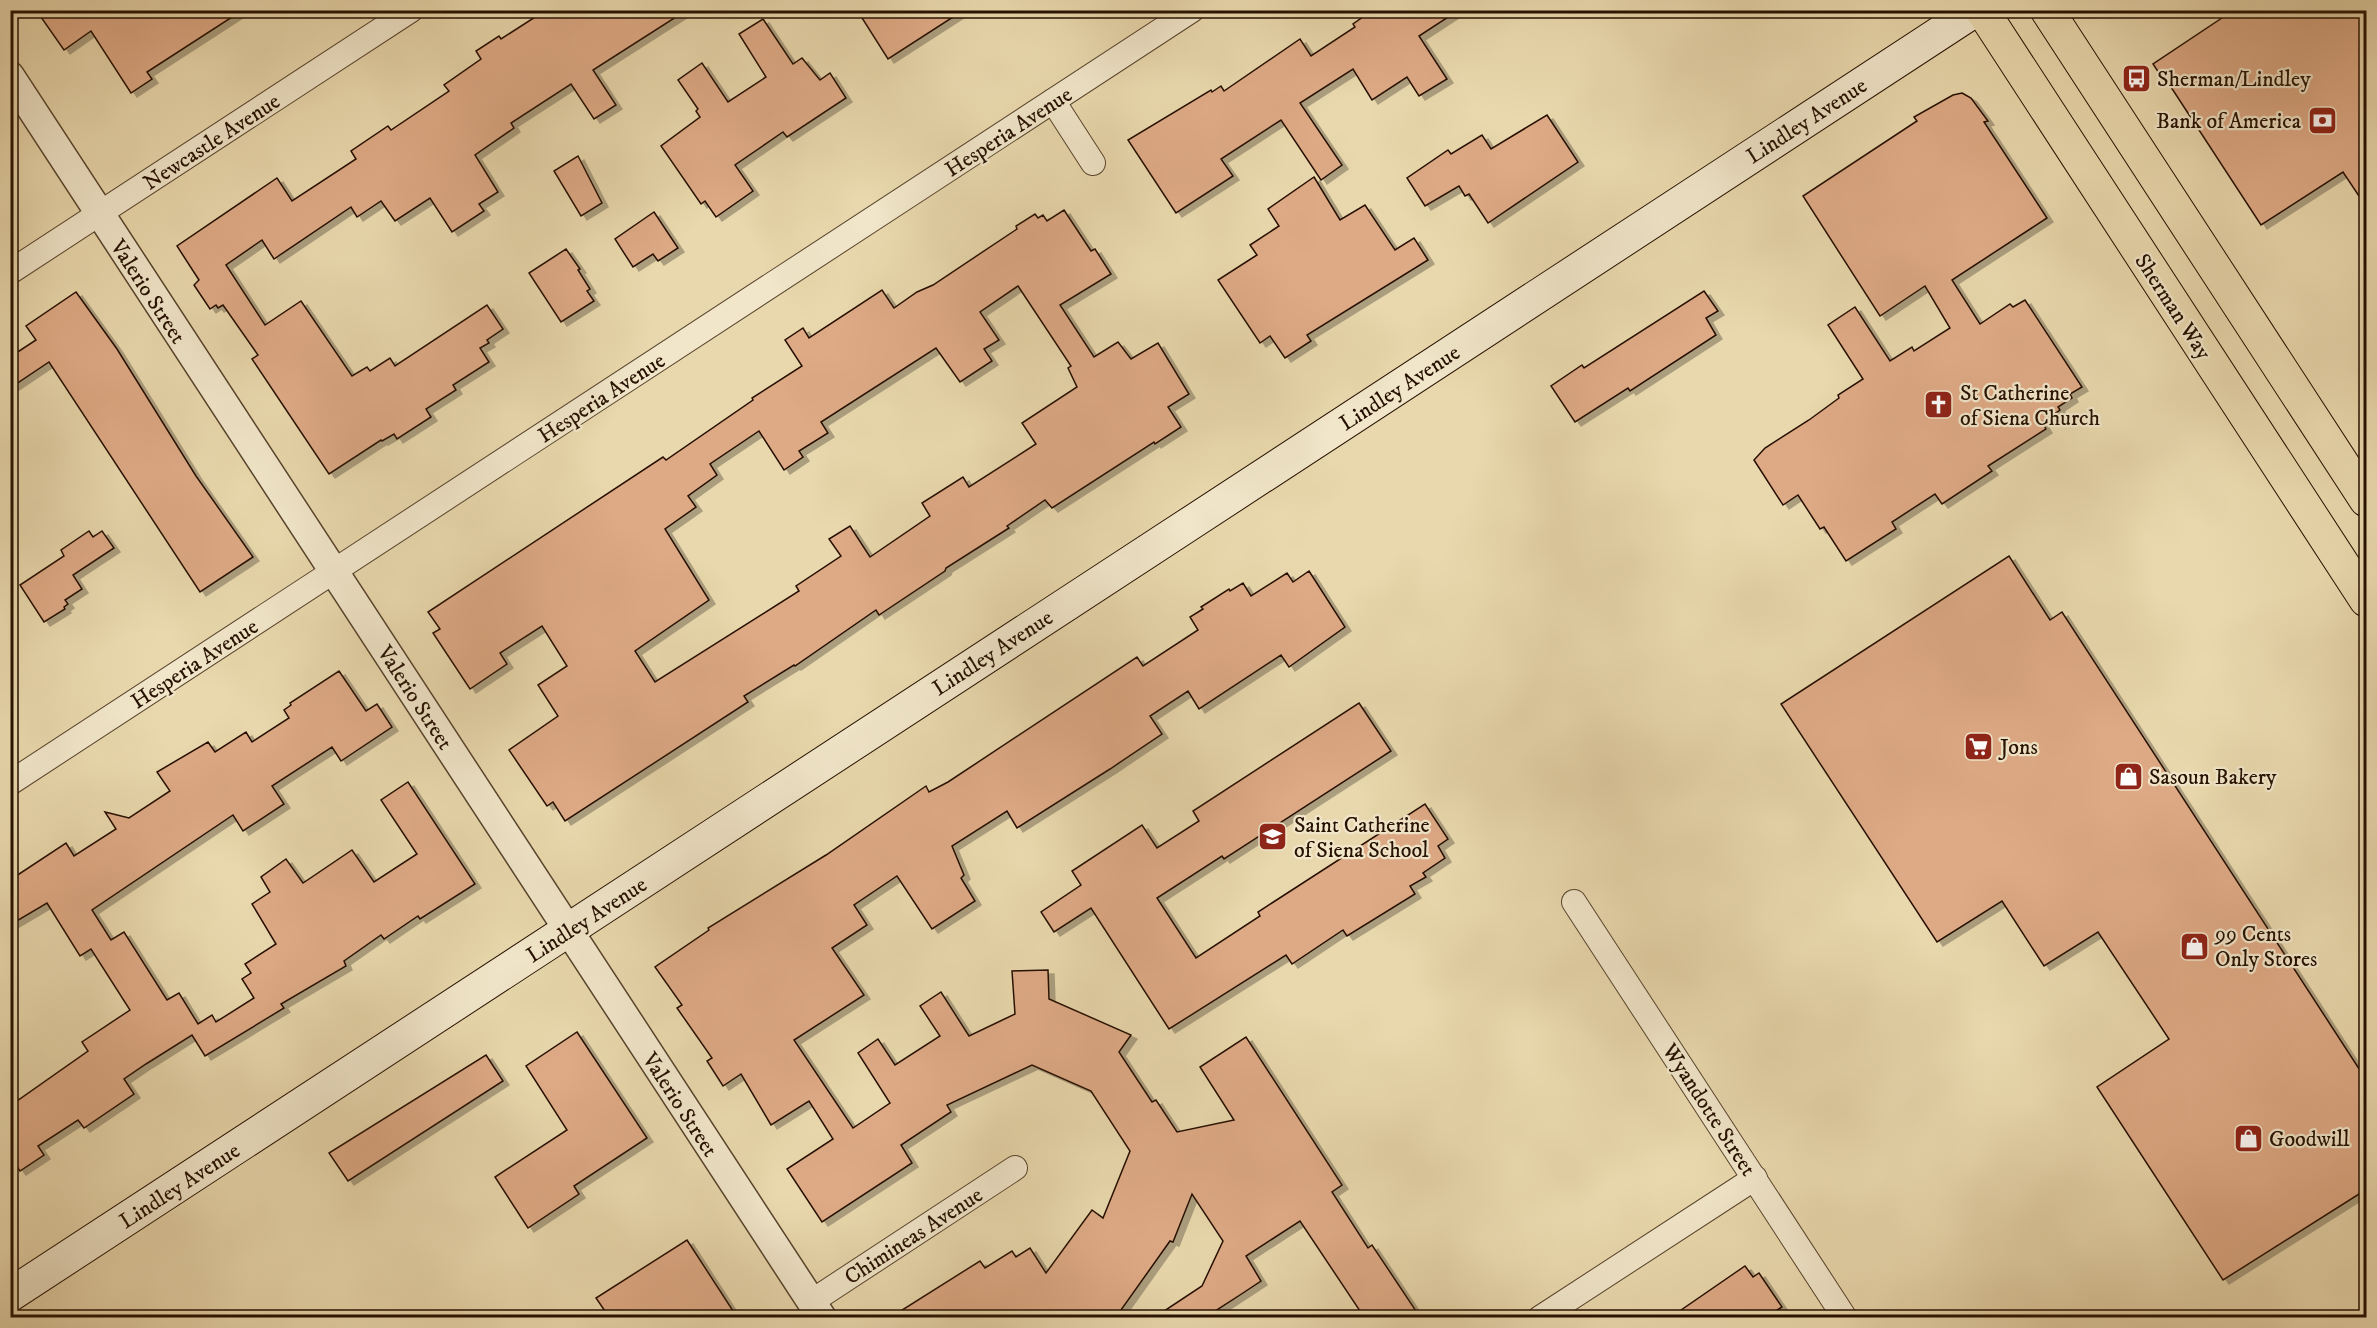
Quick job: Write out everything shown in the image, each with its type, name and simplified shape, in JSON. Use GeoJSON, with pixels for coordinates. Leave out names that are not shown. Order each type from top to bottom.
{"type":"FeatureCollection","features":[{"type":"Feature","properties":{"kind":"main road","name":"Lindley Avenue"},"geometry":{"type":"LineString","coordinates":[[10,1295],[1975,10]]}},
{"type":"Feature","properties":{"kind":"main road","name":"Sherman Way"},"geometry":{"type":"LineString","coordinates":[[1982,10],[2367,600]]}},
{"type":"Feature","properties":{"kind":"main road"},"geometry":{"type":"LineString","coordinates":[[2047,10],[2367,500]]}},
{"type":"Feature","properties":{"kind":"street","name":"Newcastle Avenue"},"geometry":{"type":"LineString","coordinates":[[10,272],[411,10]]}},
{"type":"Feature","properties":{"kind":"street","name":"Hesperia Avenue"},"geometry":{"type":"LineString","coordinates":[[10,783],[1192,10]]}},
{"type":"Feature","properties":{"kind":"street","name":"Valerio Street"},"geometry":{"type":"LineString","coordinates":[[10,76],[817,1310]]}},
{"type":"Feature","properties":{"kind":"street"},"geometry":{"type":"LineString","coordinates":[[1053,101],[1093,163]]}},
{"type":"Feature","properties":{"kind":"street","name":"Wyandotte Street"},"geometry":{"type":"LineString","coordinates":[[1574,902],[1845,1317]]}},
{"type":"Feature","properties":{"kind":"street","name":"Chimineas Avenue"},"geometry":{"type":"LineString","coordinates":[[817,1310],[1015,1168]]}},
{"type":"Feature","properties":{"kind":"street"},"geometry":{"type":"LineString","coordinates":[[1540,1317],[1755,1178]]}},
{"type":"Feature","properties":{"kind":"building"},"geometry":{"type":"Polygon","coordinates":[[[36,10],[243,10],[147,72],[152,79],[131,93],[91,31],[64,50],[36,10]]]}},
{"type":"Feature","properties":{"kind":"building"},"geometry":{"type":"Polygon","coordinates":[[[546,10],[687,10],[593,70],[616,105],[594,119],[571,84],[511,123],[514,128],[475,155],[498,192],[479,204],[484,211],[452,232],[430,198],[395,221],[381,201],[357,217],[351,207],[274,259],[262,240],[226,265],[265,325],[301,301],[352,376],[367,367],[370,371],[390,358],[395,366],[487,305],[503,329],[487,340],[489,343],[480,348],[489,362],[453,385],[456,390],[426,409],[431,417],[397,439],[394,434],[381,440],[329,474],[252,359],[258,355],[223,305],[218,308],[216,305],[210,309],[194,285],[199,280],[177,246],[277,178],[292,201],[356,159],[351,151],[388,126],[391,130],[449,91],[444,85],[481,59],[476,51],[499,36],[501,39],[546,10]]]}},
{"type":"Feature","properties":{"kind":"building"},"geometry":{"type":"Polygon","coordinates":[[[857,10],[964,10],[888,59],[857,10]]]}},
{"type":"Feature","properties":{"kind":"building"},"geometry":{"type":"Polygon","coordinates":[[[1373,10],[1459,10],[1419,36],[1447,79],[1419,96],[1407,77],[1372,100],[1353,69],[1300,103],[1342,165],[1321,180],[1281,120],[1221,159],[1233,176],[1176,213],[1128,140],[1211,90],[1212,92],[1221,86],[1224,91],[1300,39],[1311,56],[1355,27],[1353,24],[1373,10]]]}},
{"type":"Feature","properties":{"kind":"building"},"geometry":{"type":"Polygon","coordinates":[[[2234,10],[2367,10],[2367,208],[2343,172],[2261,225],[2169,84],[2167,85],[2153,64],[2234,10]]]}},
{"type":"Feature","properties":{"kind":"building"},"geometry":{"type":"Polygon","coordinates":[[[763,19],[793,64],[802,58],[820,80],[830,73],[846,98],[787,137],[783,132],[735,165],[753,191],[716,217],[705,201],[701,204],[661,146],[700,117],[696,111],[698,109],[678,80],[702,63],[728,102],[766,77],[739,34],[763,19]]]}},
{"type":"Feature","properties":{"kind":"building"},"geometry":{"type":"Polygon","coordinates":[[[1962,93],[1971,98],[1988,121],[1984,122],[2047,218],[1952,280],[1980,324],[2010,304],[2013,307],[2025,300],[2082,387],[2070,394],[2072,398],[2058,407],[2060,410],[2042,422],[2046,429],[1988,466],[1992,471],[1942,504],[1935,494],[1892,522],[1896,529],[1846,561],[1824,527],[1820,529],[1798,495],[1783,505],[1754,460],[1765,448],[1809,420],[1839,398],[1838,395],[1863,379],[1828,325],[1855,307],[1890,361],[1912,347],[1914,351],[1950,328],[1925,286],[1880,316],[1803,196],[1917,121],[1914,117],[1953,95],[1962,93]]]}},
{"type":"Feature","properties":{"kind":"building"},"geometry":{"type":"Polygon","coordinates":[[[1547,115],[1578,162],[1488,223],[1469,194],[1465,196],[1459,186],[1425,206],[1407,178],[1448,150],[1451,154],[1482,135],[1491,149],[1547,115]]]}},
{"type":"Feature","properties":{"kind":"building"},"geometry":{"type":"Polygon","coordinates":[[[578,156],[602,203],[581,216],[554,171],[578,156]]]}},
{"type":"Feature","properties":{"kind":"building"},"geometry":{"type":"Polygon","coordinates":[[[1314,177],[1340,220],[1365,205],[1395,250],[1414,238],[1428,260],[1307,335],[1311,341],[1285,358],[1270,336],[1260,343],[1218,280],[1257,255],[1250,245],[1279,226],[1268,209],[1314,177]]]}},
{"type":"Feature","properties":{"kind":"building"},"geometry":{"type":"Polygon","coordinates":[[[1064,210],[1091,251],[1095,249],[1111,274],[1060,305],[1094,357],[1118,342],[1131,359],[1158,343],[1189,394],[1168,407],[1181,427],[1052,508],[1045,500],[1007,526],[1009,528],[879,615],[876,610],[795,666],[744,696],[748,702],[565,821],[553,802],[547,806],[509,750],[558,716],[538,685],[567,666],[542,626],[500,653],[507,664],[470,689],[433,633],[440,629],[428,612],[663,457],[666,460],[753,400],[752,398],[802,366],[785,340],[803,328],[809,338],[882,290],[894,308],[1017,229],[1016,226],[1035,214],[1038,218],[1043,215],[1047,221],[1064,210]],[[1018,286],[980,312],[999,340],[984,349],[992,361],[960,382],[936,348],[821,422],[828,433],[799,451],[803,457],[784,470],[759,431],[710,464],[717,475],[688,496],[696,507],[665,529],[709,600],[635,651],[655,682],[799,591],[796,586],[841,556],[829,539],[850,526],[870,557],[930,516],[922,503],[963,477],[969,487],[1036,444],[1022,423],[1077,387],[1068,368],[1071,366],[1018,286]]]}},
{"type":"Feature","properties":{"kind":"building"},"geometry":{"type":"Polygon","coordinates":[[[654,212],[678,248],[658,261],[653,254],[633,267],[615,239],[654,212]]]}},
{"type":"Feature","properties":{"kind":"building"},"geometry":{"type":"Polygon","coordinates":[[[566,249],[580,269],[578,270],[590,289],[587,291],[594,301],[561,322],[529,273],[566,249]]]}},
{"type":"Feature","properties":{"kind":"building"},"geometry":{"type":"Polygon","coordinates":[[[1704,291],[1718,311],[1706,318],[1716,335],[1630,391],[1628,388],[1575,422],[1551,386],[1582,365],[1584,368],[1704,291]]]}},
{"type":"Feature","properties":{"kind":"building"},"geometry":{"type":"Polygon","coordinates":[[[76,292],[117,349],[196,476],[253,557],[200,592],[49,362],[10,388],[10,357],[36,340],[26,326],[76,292]]]}},
{"type":"Feature","properties":{"kind":"building"},"geometry":{"type":"Polygon","coordinates":[[[89,531],[93,537],[102,531],[114,548],[73,575],[82,589],[65,600],[68,604],[64,607],[65,609],[44,622],[20,585],[64,556],[61,550],[89,531]]]}},
{"type":"Feature","properties":{"kind":"building"},"geometry":{"type":"Polygon","coordinates":[[[2009,556],[2050,620],[2062,612],[2367,1081],[2367,1189],[2223,1280],[2097,1087],[2169,1039],[2098,932],[2044,966],[2002,901],[1937,942],[1781,704],[2009,556]]]}},
{"type":"Feature","properties":{"kind":"building"},"geometry":{"type":"Polygon","coordinates":[[[1309,571],[1345,627],[1289,667],[1281,655],[1199,709],[1188,691],[1150,716],[1162,734],[1110,769],[1017,828],[1007,811],[952,846],[964,875],[961,878],[975,901],[932,929],[897,876],[854,905],[867,925],[832,948],[864,995],[794,1040],[853,1128],[890,1103],[858,1053],[878,1039],[895,1065],[940,1036],[920,1006],[941,992],[969,1036],[1015,1014],[1012,971],[1048,970],[1049,999],[1131,1035],[1119,1052],[1152,1102],[1156,1100],[1177,1132],[1234,1120],[1200,1067],[1246,1037],[1342,1185],[1332,1192],[1368,1248],[1372,1245],[1420,1317],[1364,1317],[1300,1221],[1246,1256],[1261,1281],[1243,1293],[1206,1317],[1155,1317],[1202,1286],[1223,1241],[1192,1194],[1173,1242],[1170,1241],[1116,1317],[891,1317],[980,1261],[985,1268],[1012,1251],[1016,1257],[1030,1248],[1046,1273],[1092,1210],[1103,1218],[1130,1151],[1091,1091],[1032,1065],[947,1105],[951,1112],[901,1145],[912,1163],[822,1222],[787,1169],[833,1139],[809,1101],[771,1125],[741,1074],[723,1086],[707,1061],[712,1058],[677,1008],[682,1005],[655,967],[709,930],[708,928],[826,855],[926,786],[929,792],[948,782],[1137,657],[1143,666],[1198,630],[1190,617],[1229,589],[1230,591],[1243,583],[1251,596],[1287,573],[1293,582],[1309,571]]]}},
{"type":"Feature","properties":{"kind":"building"},"geometry":{"type":"Polygon","coordinates":[[[339,671],[366,711],[377,704],[392,727],[341,761],[332,747],[272,786],[284,804],[243,831],[233,815],[92,910],[111,940],[124,932],[167,1000],[179,993],[198,1024],[212,1015],[216,1022],[254,998],[242,979],[251,973],[245,964],[276,944],[252,904],[270,892],[261,877],[286,859],[303,883],[352,850],[374,882],[417,854],[381,800],[408,782],[475,884],[420,919],[418,916],[384,939],[381,935],[344,961],[346,966],[281,1004],[284,1008],[205,1056],[192,1035],[146,1064],[124,1079],[134,1094],[84,1128],[78,1120],[38,1146],[44,1155],[20,1171],[10,1157],[10,1106],[88,1051],[82,1042],[130,1010],[91,949],[80,956],[47,903],[10,925],[10,880],[66,843],[74,856],[116,829],[105,812],[129,818],[170,791],[157,772],[208,742],[215,752],[246,732],[252,742],[289,718],[284,710],[291,705],[290,703],[339,671]]]}},
{"type":"Feature","properties":{"kind":"building"},"geometry":{"type":"Polygon","coordinates":[[[1359,703],[1391,751],[1224,859],[1222,856],[1157,898],[1196,958],[1260,916],[1258,912],[1425,804],[1448,839],[1438,846],[1445,858],[1423,873],[1426,877],[1410,886],[1415,894],[1347,936],[1343,930],[1292,964],[1286,955],[1169,1029],[1091,908],[1054,932],[1041,912],[1081,885],[1072,871],[1142,825],[1157,848],[1199,821],[1193,811],[1359,703]]]}},
{"type":"Feature","properties":{"kind":"building"},"geometry":{"type":"Polygon","coordinates":[[[577,1032],[647,1138],[574,1186],[579,1194],[528,1228],[495,1177],[567,1130],[526,1066],[577,1032]]]}},
{"type":"Feature","properties":{"kind":"building"},"geometry":{"type":"Polygon","coordinates":[[[486,1055],[503,1081],[348,1181],[329,1153],[486,1055]]]}},
{"type":"Feature","properties":{"kind":"building"},"geometry":{"type":"Polygon","coordinates":[[[687,1240],[737,1317],[609,1317],[596,1298],[687,1240]]]}},
{"type":"Feature","properties":{"kind":"building"},"geometry":{"type":"Polygon","coordinates":[[[1745,1266],[1753,1277],[1759,1273],[1782,1307],[1766,1317],[1671,1317],[1745,1266]]]}},
{"type":"Feature","properties":{"kind":"place","name":"Sherman/Lindley"},"geometry":{"type":"Point","coordinates":[2136,78]}},
{"type":"Feature","properties":{"kind":"place","name":"Bank of America"},"geometry":{"type":"Point","coordinates":[2322,120]}},
{"type":"Feature","properties":{"kind":"place","name":"St Catherine of Siena Church"},"geometry":{"type":"Point","coordinates":[1939,405]}},
{"type":"Feature","properties":{"kind":"place","name":"Jons"},"geometry":{"type":"Point","coordinates":[1979,746]}},
{"type":"Feature","properties":{"kind":"place","name":"Sasoun Bakery"},"geometry":{"type":"Point","coordinates":[2128,776]}},
{"type":"Feature","properties":{"kind":"place","name":"Saint Catherine of Siena School"},"geometry":{"type":"Point","coordinates":[1273,837]}},
{"type":"Feature","properties":{"kind":"place","name":"99 Cents Only Stores"},"geometry":{"type":"Point","coordinates":[2194,946]}},
{"type":"Feature","properties":{"kind":"place","name":"Goodwill"},"geometry":{"type":"Point","coordinates":[2248,1138]}}]}
